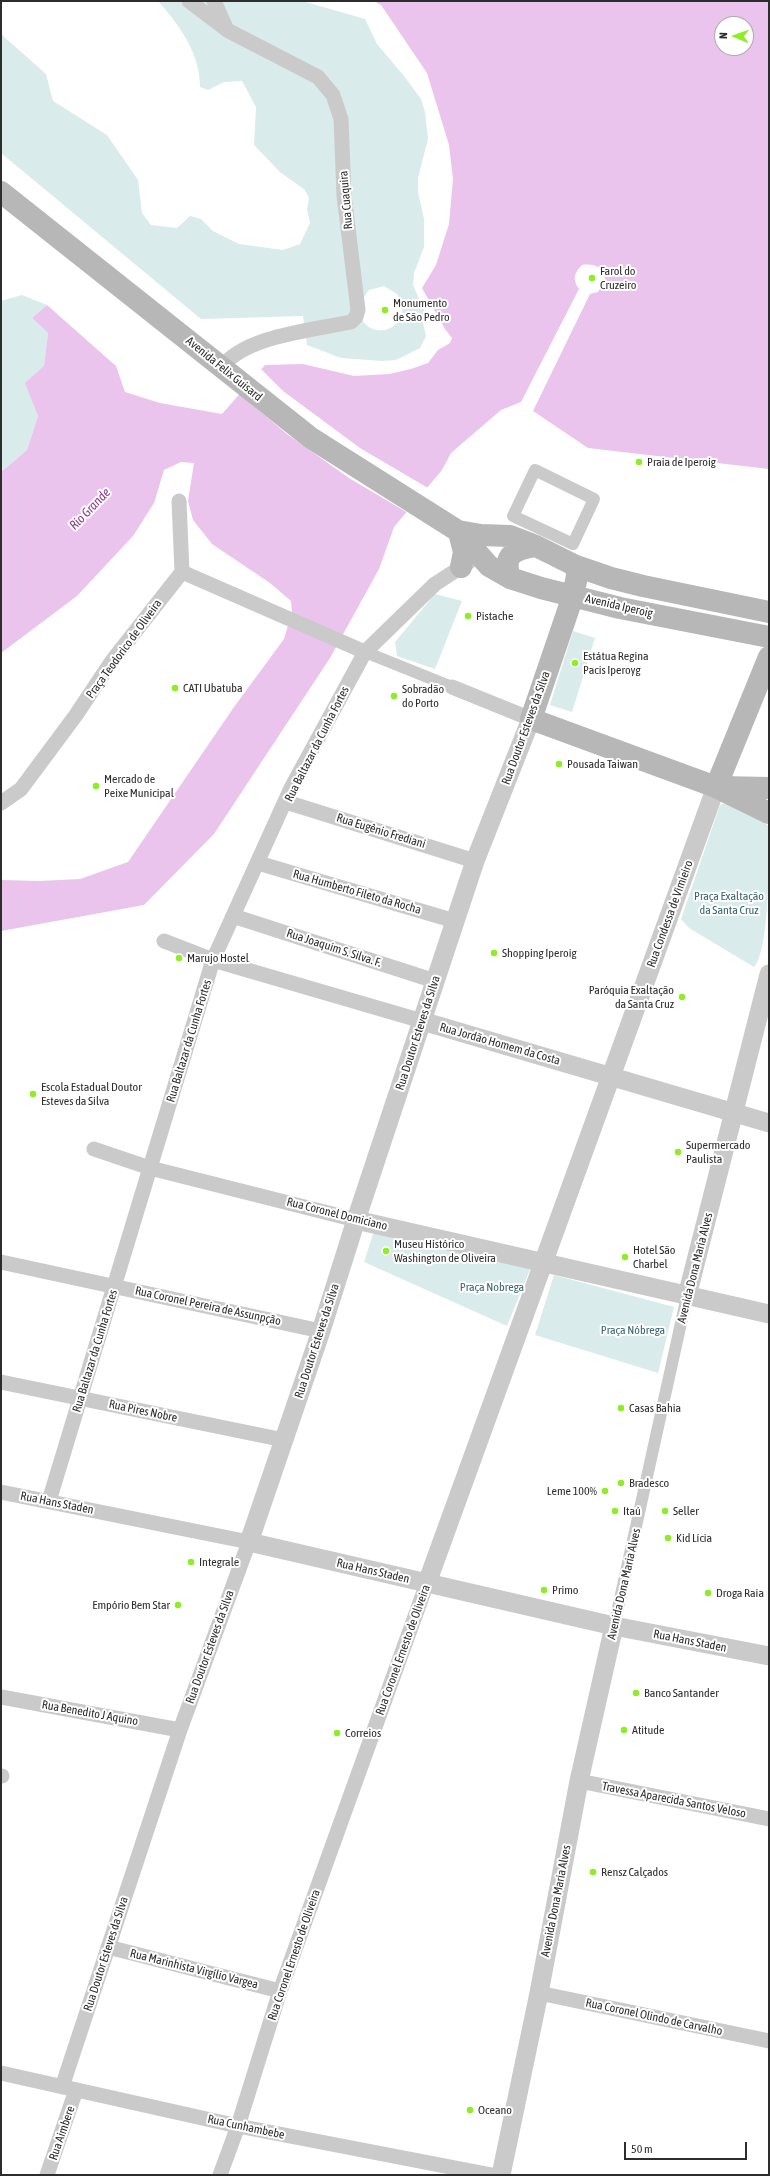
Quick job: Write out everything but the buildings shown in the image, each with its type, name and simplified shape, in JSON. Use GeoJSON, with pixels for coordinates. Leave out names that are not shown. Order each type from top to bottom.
{"type":"FeatureCollection","features":[{"type":"Feature","properties":{"kind":"main road","name":"Avenida Felix Guisard"},"geometry":{"type":"LineString","coordinates":[[1,192],[311,438],[450,526],[481,535],[512,526]]}},
{"type":"Feature","properties":{"kind":"main road","name":"Avenida Felix Guisard"},"geometry":{"type":"LineString","coordinates":[[450,526],[469,561]]}},
{"type":"Feature","properties":{"kind":"main road","name":"Avenida Iperoig"},"geometry":{"type":"LineString","coordinates":[[512,526],[536,546],[576,566],[642,586],[769,612]]}},
{"type":"Feature","properties":{"kind":"main road"},"geometry":{"type":"LineString","coordinates":[[469,561],[512,526]]}},
{"type":"Feature","properties":{"kind":"main road"},"geometry":{"type":"LineString","coordinates":[[510,578],[507,568],[511,555],[515,551],[536,546]]}},
{"type":"Feature","properties":{"kind":"main road","name":"Avenida Iperoig"},"geometry":{"type":"LineString","coordinates":[[469,561],[489,566],[510,578],[620,608],[769,637]]}},
{"type":"Feature","properties":{"kind":"main road","name":"Rua Doutor Esteves da Silva"},"geometry":{"type":"LineString","coordinates":[[531,719],[573,596],[577,576],[576,566]]}},
{"type":"Feature","properties":{"kind":"main road","name":"Rua Condessa de Vimieiro"},"geometry":{"type":"LineString","coordinates":[[716,787],[769,657]]}},
{"type":"Feature","properties":{"kind":"main road"},"geometry":{"type":"LineString","coordinates":[[531,719],[716,787],[769,813]]}},
{"type":"Feature","properties":{"kind":"main road"},"geometry":{"type":"LineString","coordinates":[[716,787],[769,788]]}},
{"type":"Feature","properties":{"kind":"street","name":"Rua Cuaquira"},"geometry":{"type":"LineString","coordinates":[[189,1],[227,30],[318,77],[333,95],[341,119],[344,195],[358,310],[356,317],[351,322],[265,340],[245,347],[229,358],[229,373]]}},
{"type":"Feature","properties":{"kind":"street"},"geometry":{"type":"LineString","coordinates":[[214,1],[227,30]]}},
{"type":"Feature","properties":{"kind":"street"},"geometry":{"type":"LineString","coordinates":[[535,470],[594,499],[573,544],[512,526],[535,470]]}},
{"type":"Feature","properties":{"kind":"street"},"geometry":{"type":"LineString","coordinates":[[179,501],[182,572],[360,650],[531,719]]}},
{"type":"Feature","properties":{"kind":"street","name":"Rua Baltazar da Cunha Fortes"},"geometry":{"type":"LineString","coordinates":[[50,1501],[213,960],[292,788],[360,650],[435,584],[469,561]]}},
{"type":"Feature","properties":{"kind":"street","name":"Praça Teodorico de Oliveira"},"geometry":{"type":"LineString","coordinates":[[1,803],[21,789],[76,715],[112,661],[182,572]]}},
{"type":"Feature","properties":{"kind":"street","name":"Rua Doutor Esteves da Silva"},"geometry":{"type":"LineString","coordinates":[[69,2089],[108,1947],[180,1730],[249,1542],[321,1331],[356,1220],[475,860],[531,719]]}},
{"type":"Feature","properties":{"kind":"street","name":"Rua Condessa de Vimieiro"},"geometry":{"type":"LineString","coordinates":[[544,1263],[716,787]]}},
{"type":"Feature","properties":{"kind":"street","name":"Rua Eugênio Frediani"},"geometry":{"type":"LineString","coordinates":[[286,802],[475,860]]}},
{"type":"Feature","properties":{"kind":"street","name":"Rua Humberto Fileto da Rocha"},"geometry":{"type":"LineString","coordinates":[[258,863],[455,921]]}},
{"type":"Feature","properties":{"kind":"street","name":"Rua Joaquim S. Silva. F."},"geometry":{"type":"LineString","coordinates":[[233,916],[435,981]]}},
{"type":"Feature","properties":{"kind":"street","name":"Rua Jordão Homem da Costa"},"geometry":{"type":"LineString","coordinates":[[164,941],[213,960],[769,1123]]}},
{"type":"Feature","properties":{"kind":"street","name":"Avenida Dona Maria Alves"},"geometry":{"type":"LineString","coordinates":[[500,2175],[539,1993],[579,1782],[687,1296],[769,974]]}},
{"type":"Feature","properties":{"kind":"street","name":"Rua Coronel Domiciano"},"geometry":{"type":"LineString","coordinates":[[94,1149],[150,1168],[356,1220],[769,1314]]}},
{"type":"Feature","properties":{"kind":"street","name":"Rua Coronel Pereira de Assunpção"},"geometry":{"type":"LineString","coordinates":[[1,1262],[321,1331]]}},
{"type":"Feature","properties":{"kind":"street","name":"Rua Coronel Ernesto de Oliveira"},"geometry":{"type":"LineString","coordinates":[[220,2175],[238,2126],[280,1992],[544,1263]]}},
{"type":"Feature","properties":{"kind":"street","name":"Rua Pires Nobre"},"geometry":{"type":"LineString","coordinates":[[1,1382],[284,1440]]}},
{"type":"Feature","properties":{"kind":"street","name":"Rua Hans Staden"},"geometry":{"type":"LineString","coordinates":[[1,1492],[249,1542],[614,1626],[769,1656]]}},
{"type":"Feature","properties":{"kind":"street","name":"Rua Benedito J Aquino"},"geometry":{"type":"LineString","coordinates":[[1,1697],[180,1730]]}},
{"type":"Feature","properties":{"kind":"street","name":"Travessa Aparecida Santos Veloso"},"geometry":{"type":"LineString","coordinates":[[579,1782],[769,1819]]}},
{"type":"Feature","properties":{"kind":"street","name":"Rua Marinhista Virgílio Vargea"},"geometry":{"type":"LineString","coordinates":[[108,1947],[280,1992]]}},
{"type":"Feature","properties":{"kind":"street","name":"Rua Coronel Olindo de Carvalho"},"geometry":{"type":"LineString","coordinates":[[539,1993],[769,2042]]}},
{"type":"Feature","properties":{"kind":"street","name":"Rua Cunhambebe"},"geometry":{"type":"LineString","coordinates":[[1,2073],[238,2126],[492,2175]]}},
{"type":"Feature","properties":{"kind":"street","name":"Rua Aimbere"},"geometry":{"type":"LineString","coordinates":[[47,2175],[69,2089]]}},
{"type":"Feature","properties":{"kind":"green space"},"geometry":{"type":"Polygon","coordinates":[[[158,1],[302,1],[365,19],[377,44],[421,99],[425,112],[428,139],[418,178],[418,192],[424,219],[424,247],[414,273],[413,285],[424,310],[423,323],[426,336],[420,348],[396,360],[382,361],[341,358],[307,345],[303,316],[201,319],[1,153],[1,34],[46,74],[53,101],[107,135],[138,180],[142,213],[151,225],[177,228],[190,216],[201,219],[213,231],[239,244],[283,250],[300,244],[310,223],[307,209],[309,198],[305,190],[280,172],[254,145],[256,107],[242,81],[224,82],[208,90],[200,87],[197,63],[193,51],[174,20],[158,1]],[[384,286],[369,290],[360,302],[361,317],[367,325],[374,330],[383,330],[391,328],[398,322],[402,315],[402,305],[397,294],[384,286]]]}},
{"type":"Feature","properties":{"kind":"green space"},"geometry":{"type":"Polygon","coordinates":[[[22,295],[47,305],[32,318],[48,333],[44,367],[26,383],[38,416],[27,450],[1,472],[1,301],[22,295]]]}},
{"type":"Feature","properties":{"kind":"green space"},"geometry":{"type":"Polygon","coordinates":[[[435,594],[462,601],[435,669],[397,656],[395,642],[435,594]]]}},
{"type":"Feature","properties":{"kind":"green space"},"geometry":{"type":"Polygon","coordinates":[[[573,631],[595,638],[572,712],[550,705],[573,631]]]}},
{"type":"Feature","properties":{"kind":"green space","name":"Praça Exaltação da Santa Cruz"},"geometry":{"type":"Polygon","coordinates":[[[731,801],[769,826],[768,901],[766,922],[759,957],[754,967],[689,928],[681,919],[720,805],[731,801]]]}},
{"type":"Feature","properties":{"kind":"green space","name":"Praça Nobrega"},"geometry":{"type":"Polygon","coordinates":[[[374,1231],[531,1267],[507,1326],[364,1262],[374,1231]]]}},
{"type":"Feature","properties":{"kind":"green space","name":"Praça Nóbrega"},"geometry":{"type":"Polygon","coordinates":[[[554,1275],[674,1307],[658,1373],[535,1335],[554,1275]]]}},
{"type":"Feature","properties":{"kind":"water","name":"Rio Grande"},"geometry":{"type":"Polygon","coordinates":[[[374,1],[769,1],[769,469],[588,448],[533,411],[590,294],[598,292],[605,281],[605,276],[598,267],[582,265],[575,276],[575,282],[579,289],[521,402],[501,410],[451,453],[442,470],[394,527],[379,569],[330,658],[214,834],[144,905],[1,931],[1,880],[39,881],[80,879],[128,862],[234,707],[284,639],[292,612],[291,601],[270,583],[212,544],[193,520],[188,501],[194,463],[181,462],[164,470],[154,503],[133,536],[77,596],[1,653],[1,472],[27,450],[38,416],[25,383],[44,366],[48,333],[32,318],[47,305],[116,366],[125,392],[160,403],[222,414],[265,365],[303,364],[354,376],[389,374],[428,363],[438,350],[450,343],[452,338],[445,329],[422,288],[436,265],[449,224],[453,179],[449,145],[427,73],[381,5],[374,1]]]}},
{"type":"Feature","properties":{"kind":"pier"},"geometry":{"type":"Polygon","coordinates":[[[260,368],[283,391],[360,448],[428,488],[408,513],[349,478],[287,434],[238,393],[260,368]]]}},
{"type":"Feature","properties":{"kind":"place","name":"Farol do Cruzeiro"},"geometry":{"type":"Point","coordinates":[592,278]}},
{"type":"Feature","properties":{"kind":"place","name":"Monumento de São Pedro"},"geometry":{"type":"Point","coordinates":[385,310]}},
{"type":"Feature","properties":{"kind":"place","name":"Praia de Iperoig"},"geometry":{"type":"Point","coordinates":[639,462]}},
{"type":"Feature","properties":{"kind":"place","name":"Pistache"},"geometry":{"type":"Point","coordinates":[468,616]}},
{"type":"Feature","properties":{"kind":"place","name":"Estátua Regina Pacis Iperoyg"},"geometry":{"type":"Point","coordinates":[575,663]}},
{"type":"Feature","properties":{"kind":"place","name":"CATI Ubatuba"},"geometry":{"type":"Point","coordinates":[175,688]}},
{"type":"Feature","properties":{"kind":"place","name":"Sobradão do Porto"},"geometry":{"type":"Point","coordinates":[394,696]}},
{"type":"Feature","properties":{"kind":"place","name":"Pousada Taiwan"},"geometry":{"type":"Point","coordinates":[559,764]}},
{"type":"Feature","properties":{"kind":"place","name":"Mercado de Peixe Municipal"},"geometry":{"type":"Point","coordinates":[96,786]}},
{"type":"Feature","properties":{"kind":"place","name":"Shopping Iperoig"},"geometry":{"type":"Point","coordinates":[494,953]}},
{"type":"Feature","properties":{"kind":"place","name":"Marujo Hostel"},"geometry":{"type":"Point","coordinates":[179,958]}},
{"type":"Feature","properties":{"kind":"place","name":"Paróquia Exaltação da Santa Cruz"},"geometry":{"type":"Point","coordinates":[682,997]}},
{"type":"Feature","properties":{"kind":"place","name":"Escola Estadual Doutor Esteves da Silva"},"geometry":{"type":"Point","coordinates":[33,1094]}},
{"type":"Feature","properties":{"kind":"place","name":"Supermercado Paulista"},"geometry":{"type":"Point","coordinates":[678,1152]}},
{"type":"Feature","properties":{"kind":"place","name":"Museu Histórico Washington de Oliveira"},"geometry":{"type":"Point","coordinates":[386,1251]}},
{"type":"Feature","properties":{"kind":"place","name":"Hotel São Charbel"},"geometry":{"type":"Point","coordinates":[625,1257]}},
{"type":"Feature","properties":{"kind":"place","name":"Casas Bahia"},"geometry":{"type":"Point","coordinates":[621,1408]}},
{"type":"Feature","properties":{"kind":"place","name":"Bradesco"},"geometry":{"type":"Point","coordinates":[621,1483]}},
{"type":"Feature","properties":{"kind":"place","name":"Leme 100%"},"geometry":{"type":"Point","coordinates":[605,1491]}},
{"type":"Feature","properties":{"kind":"place","name":"Itaú"},"geometry":{"type":"Point","coordinates":[615,1511]}},
{"type":"Feature","properties":{"kind":"place","name":"Seller"},"geometry":{"type":"Point","coordinates":[665,1511]}},
{"type":"Feature","properties":{"kind":"place","name":"Kid Lícia"},"geometry":{"type":"Point","coordinates":[668,1538]}},
{"type":"Feature","properties":{"kind":"place","name":"Integrale"},"geometry":{"type":"Point","coordinates":[191,1562]}},
{"type":"Feature","properties":{"kind":"place","name":"Primo"},"geometry":{"type":"Point","coordinates":[544,1590]}},
{"type":"Feature","properties":{"kind":"place","name":"Droga Raia"},"geometry":{"type":"Point","coordinates":[708,1593]}},
{"type":"Feature","properties":{"kind":"place","name":"Empório Bem Star"},"geometry":{"type":"Point","coordinates":[178,1605]}},
{"type":"Feature","properties":{"kind":"place","name":"Banco Santander"},"geometry":{"type":"Point","coordinates":[636,1693]}},
{"type":"Feature","properties":{"kind":"place","name":"Atitude"},"geometry":{"type":"Point","coordinates":[624,1730]}},
{"type":"Feature","properties":{"kind":"place","name":"Correios"},"geometry":{"type":"Point","coordinates":[337,1733]}},
{"type":"Feature","properties":{"kind":"place","name":"Rensz Calçados"},"geometry":{"type":"Point","coordinates":[593,1872]}},
{"type":"Feature","properties":{"kind":"place","name":"Oceano"},"geometry":{"type":"Point","coordinates":[470,2110]}}]}
